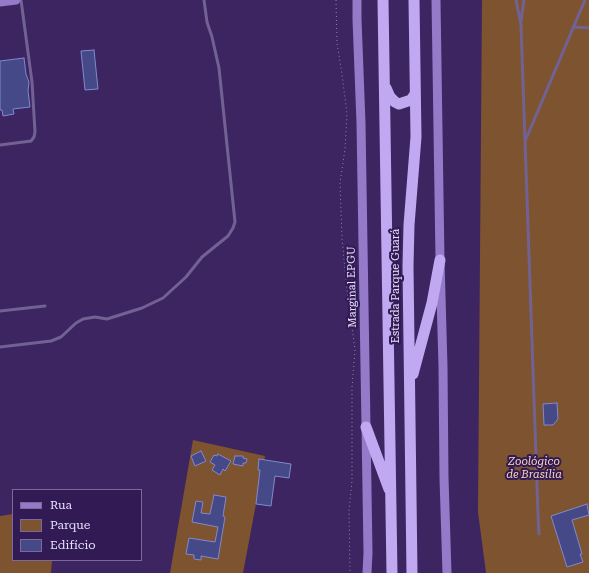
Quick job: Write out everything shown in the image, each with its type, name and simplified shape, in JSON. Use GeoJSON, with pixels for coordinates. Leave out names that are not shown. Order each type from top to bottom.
{"type":"FeatureCollection","features":[{"type":"Feature","properties":{"kind":"highway","name":"Estrada Parque Guará"},"geometry":{"type":"LineString","coordinates":[[383,0],[392,496],[392,573]]}},
{"type":"Feature","properties":{"kind":"highway","name":"Estrada Parque Guará"},"geometry":{"type":"LineString","coordinates":[[412,573],[408,260],[409,225],[416,137],[414,0]]}},
{"type":"Feature","properties":{"kind":"highway"},"geometry":{"type":"LineString","coordinates":[[385,86],[390,97],[394,102],[399,104],[412,100],[415,94]]}},
{"type":"Feature","properties":{"kind":"highway"},"geometry":{"type":"LineString","coordinates":[[410,386],[432,303],[440,260]]}},
{"type":"Feature","properties":{"kind":"highway"},"geometry":{"type":"LineString","coordinates":[[366,427],[392,496]]}},
{"type":"Feature","properties":{"kind":"highway"},"geometry":{"type":"LineString","coordinates":[[412,554],[416,573]]}},
{"type":"Feature","properties":{"kind":"street"},"geometry":{"type":"LineString","coordinates":[[0,2],[16,0]]}},
{"type":"Feature","properties":{"kind":"street","name":"Marginal EPGU"},"geometry":{"type":"LineString","coordinates":[[357,0],[356,19],[361,123],[368,553],[366,573]]}},
{"type":"Feature","properties":{"kind":"street"},"geometry":{"type":"LineString","coordinates":[[436,0],[440,260],[448,573]]}},
{"type":"Feature","properties":{"kind":"lane"},"geometry":{"type":"LineString","coordinates":[[0,145],[31,141],[35,132],[32,82],[21,0]]}},
{"type":"Feature","properties":{"kind":"lane"},"geometry":{"type":"LineString","coordinates":[[0,347],[51,341],[61,337],[76,323],[83,319],[95,317],[107,319],[142,308],[163,298],[186,277],[202,257],[228,236],[233,228],[235,222],[218,68],[212,37],[207,22],[204,0]]}},
{"type":"Feature","properties":{"kind":"lane"},"geometry":{"type":"LineString","coordinates":[[516,0],[521,25]]}},
{"type":"Feature","properties":{"kind":"lane"},"geometry":{"type":"LineString","coordinates":[[524,0],[521,25],[539,534]]}},
{"type":"Feature","properties":{"kind":"lane"},"geometry":{"type":"LineString","coordinates":[[525,140],[585,0]]}},
{"type":"Feature","properties":{"kind":"lane"},"geometry":{"type":"LineString","coordinates":[[573,27],[589,28]]}},
{"type":"Feature","properties":{"kind":"lane"},"geometry":{"type":"LineString","coordinates":[[0,311],[45,306]]}},
{"type":"Feature","properties":{"kind":"path"},"geometry":{"type":"LineString","coordinates":[[336,0],[337,43],[347,114],[345,149],[340,183],[342,238],[355,350],[352,387],[352,481],[349,511],[350,573]]}},
{"type":"Feature","properties":{"kind":"green space","name":"Zoológico de Brasília"},"geometry":{"type":"Polygon","coordinates":[[[482,0],[589,0],[589,573],[486,573],[478,512],[482,0]]]}},
{"type":"Feature","properties":{"kind":"green space"},"geometry":{"type":"Polygon","coordinates":[[[193,440],[265,456],[243,573],[170,573],[193,440]]]}},
{"type":"Feature","properties":{"kind":"green space"},"geometry":{"type":"Polygon","coordinates":[[[12,514],[12,561],[52,561],[51,573],[0,573],[0,516],[12,514]]]}},
{"type":"Feature","properties":{"kind":"building"},"geometry":{"type":"Polygon","coordinates":[[[94,50],[98,89],[85,90],[81,51],[94,50]]]}},
{"type":"Feature","properties":{"kind":"building"},"geometry":{"type":"Polygon","coordinates":[[[24,58],[26,74],[29,82],[28,91],[30,107],[13,109],[14,114],[3,116],[2,110],[0,110],[0,61],[24,58]]]}},
{"type":"Feature","properties":{"kind":"building"},"geometry":{"type":"Polygon","coordinates":[[[557,403],[558,419],[553,425],[544,425],[543,404],[557,403]]]}},
{"type":"Feature","properties":{"kind":"building"},"geometry":{"type":"Polygon","coordinates":[[[201,451],[206,461],[195,466],[191,456],[201,451]]]}},
{"type":"Feature","properties":{"kind":"building"},"geometry":{"type":"Polygon","coordinates":[[[218,454],[231,461],[225,471],[223,469],[220,475],[212,470],[215,465],[210,462],[214,455],[217,456],[218,454]]]}},
{"type":"Feature","properties":{"kind":"building"},"geometry":{"type":"Polygon","coordinates":[[[235,456],[243,456],[243,458],[247,459],[246,463],[243,463],[243,466],[233,464],[235,456]]]}},
{"type":"Feature","properties":{"kind":"building"},"geometry":{"type":"Polygon","coordinates":[[[259,459],[291,464],[289,478],[275,476],[271,506],[256,504],[260,470],[258,470],[259,459]]]}},
{"type":"Feature","properties":{"kind":"building"},"geometry":{"type":"Polygon","coordinates":[[[214,495],[226,497],[223,516],[225,517],[218,559],[201,556],[201,560],[194,559],[194,555],[186,554],[189,538],[215,542],[218,527],[192,522],[196,501],[203,502],[201,513],[210,514],[214,495]]]}},
{"type":"Feature","properties":{"kind":"building"},"geometry":{"type":"Polygon","coordinates":[[[587,504],[589,515],[572,520],[583,562],[567,567],[551,516],[587,504]]]}}]}
